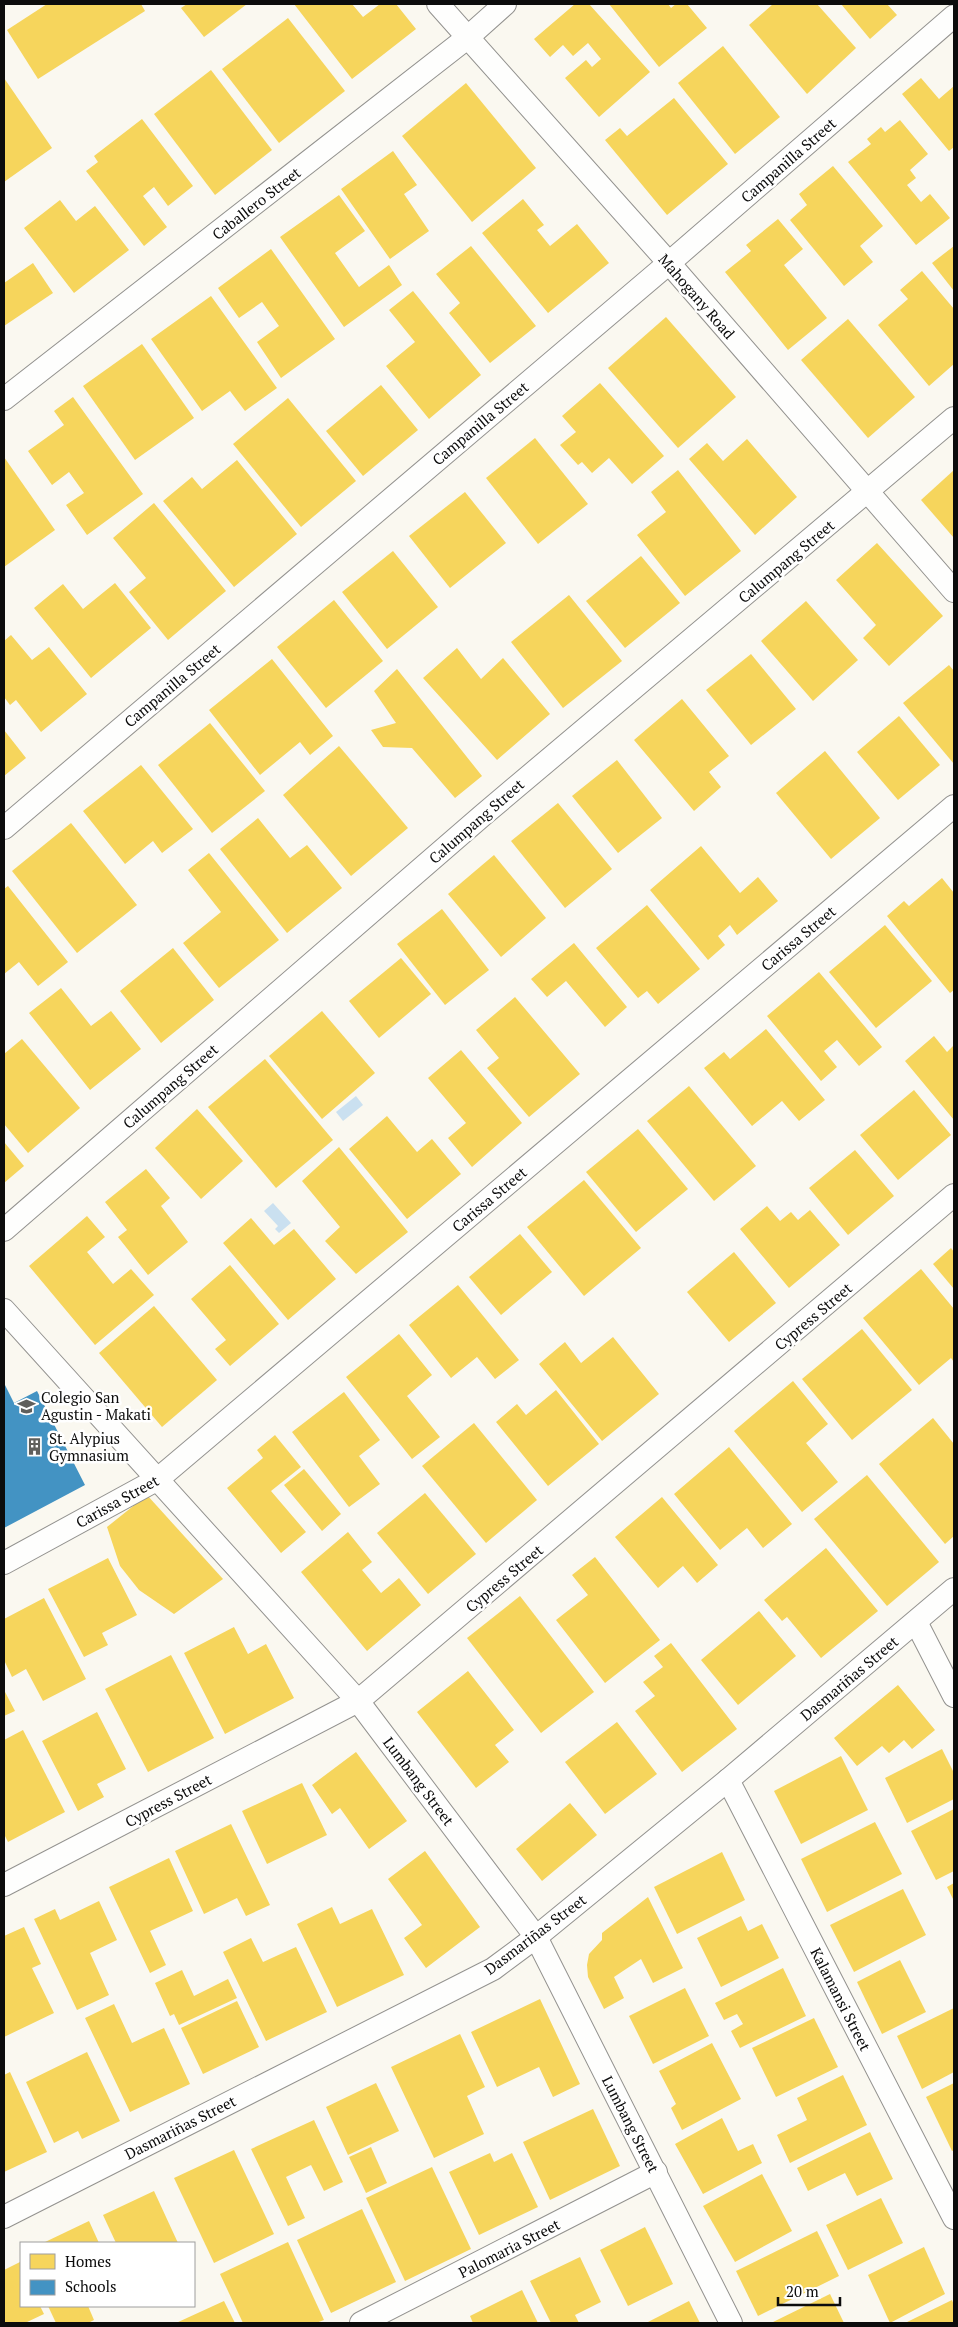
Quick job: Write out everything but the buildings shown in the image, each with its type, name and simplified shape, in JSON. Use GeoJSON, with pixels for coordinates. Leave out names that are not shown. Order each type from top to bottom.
{"type":"FeatureCollection","features":[{"type":"Feature","properties":{"kind":"street","name":"Mahogany Road"},"geometry":{"type":"LineString","coordinates":[[438,4],[669,263],[954,591]]}},
{"type":"Feature","properties":{"kind":"street","name":"Caballero Street"},"geometry":{"type":"LineString","coordinates":[[4,399],[467,38],[505,4]]}},
{"type":"Feature","properties":{"kind":"street","name":"Campanilla Street"},"geometry":{"type":"LineString","coordinates":[[4,828],[669,263],[954,16]]}},
{"type":"Feature","properties":{"kind":"street","name":"Calumpang Street"},"geometry":{"type":"LineString","coordinates":[[4,1230],[483,815],[954,418]]}},
{"type":"Feature","properties":{"kind":"street","name":"Carissa Street"},"geometry":{"type":"LineString","coordinates":[[4,1563],[158,1479],[954,806]]}},
{"type":"Feature","properties":{"kind":"street","name":"Cypress Street"},"geometry":{"type":"LineString","coordinates":[[4,1886],[358,1701],[954,1195]]}},
{"type":"Feature","properties":{"kind":"street","name":"Lumbang Street"},"geometry":{"type":"LineString","coordinates":[[4,1310],[358,1701],[536,1937],[732,2323]]}},
{"type":"Feature","properties":{"kind":"street","name":"Dasmariñas Street"},"geometry":{"type":"LineString","coordinates":[[4,2217],[493,1969],[536,1937],[728,1780],[954,1589]]}},
{"type":"Feature","properties":{"kind":"street"},"geometry":{"type":"LineString","coordinates":[[916,1622],[954,1696]]}},
{"type":"Feature","properties":{"kind":"street","name":"Kalamansi Street"},"geometry":{"type":"LineString","coordinates":[[728,1780],[954,2218]]}},
{"type":"Feature","properties":{"kind":"street","name":"Palomaria Street"},"geometry":{"type":"LineString","coordinates":[[361,2323],[656,2172]]}},
{"type":"Feature","properties":{"kind":"water"},"geometry":{"type":"Polygon","coordinates":[[[356,1096],[363,1105],[343,1121],[336,1112],[356,1096]]]}},
{"type":"Feature","properties":{"kind":"water"},"geometry":{"type":"Polygon","coordinates":[[[273,1203],[291,1223],[279,1233],[275,1229],[278,1226],[264,1211],[273,1203]]]}},
{"type":"Feature","properties":{"kind":"place","name":"Colegio San Agustin - Makati"},"geometry":{"type":"Point","coordinates":[27,1406]}},
{"type":"Feature","properties":{"kind":"place","name":"St. Alypius Gymnasium"},"geometry":{"type":"Point","coordinates":[35,1447]}}]}
